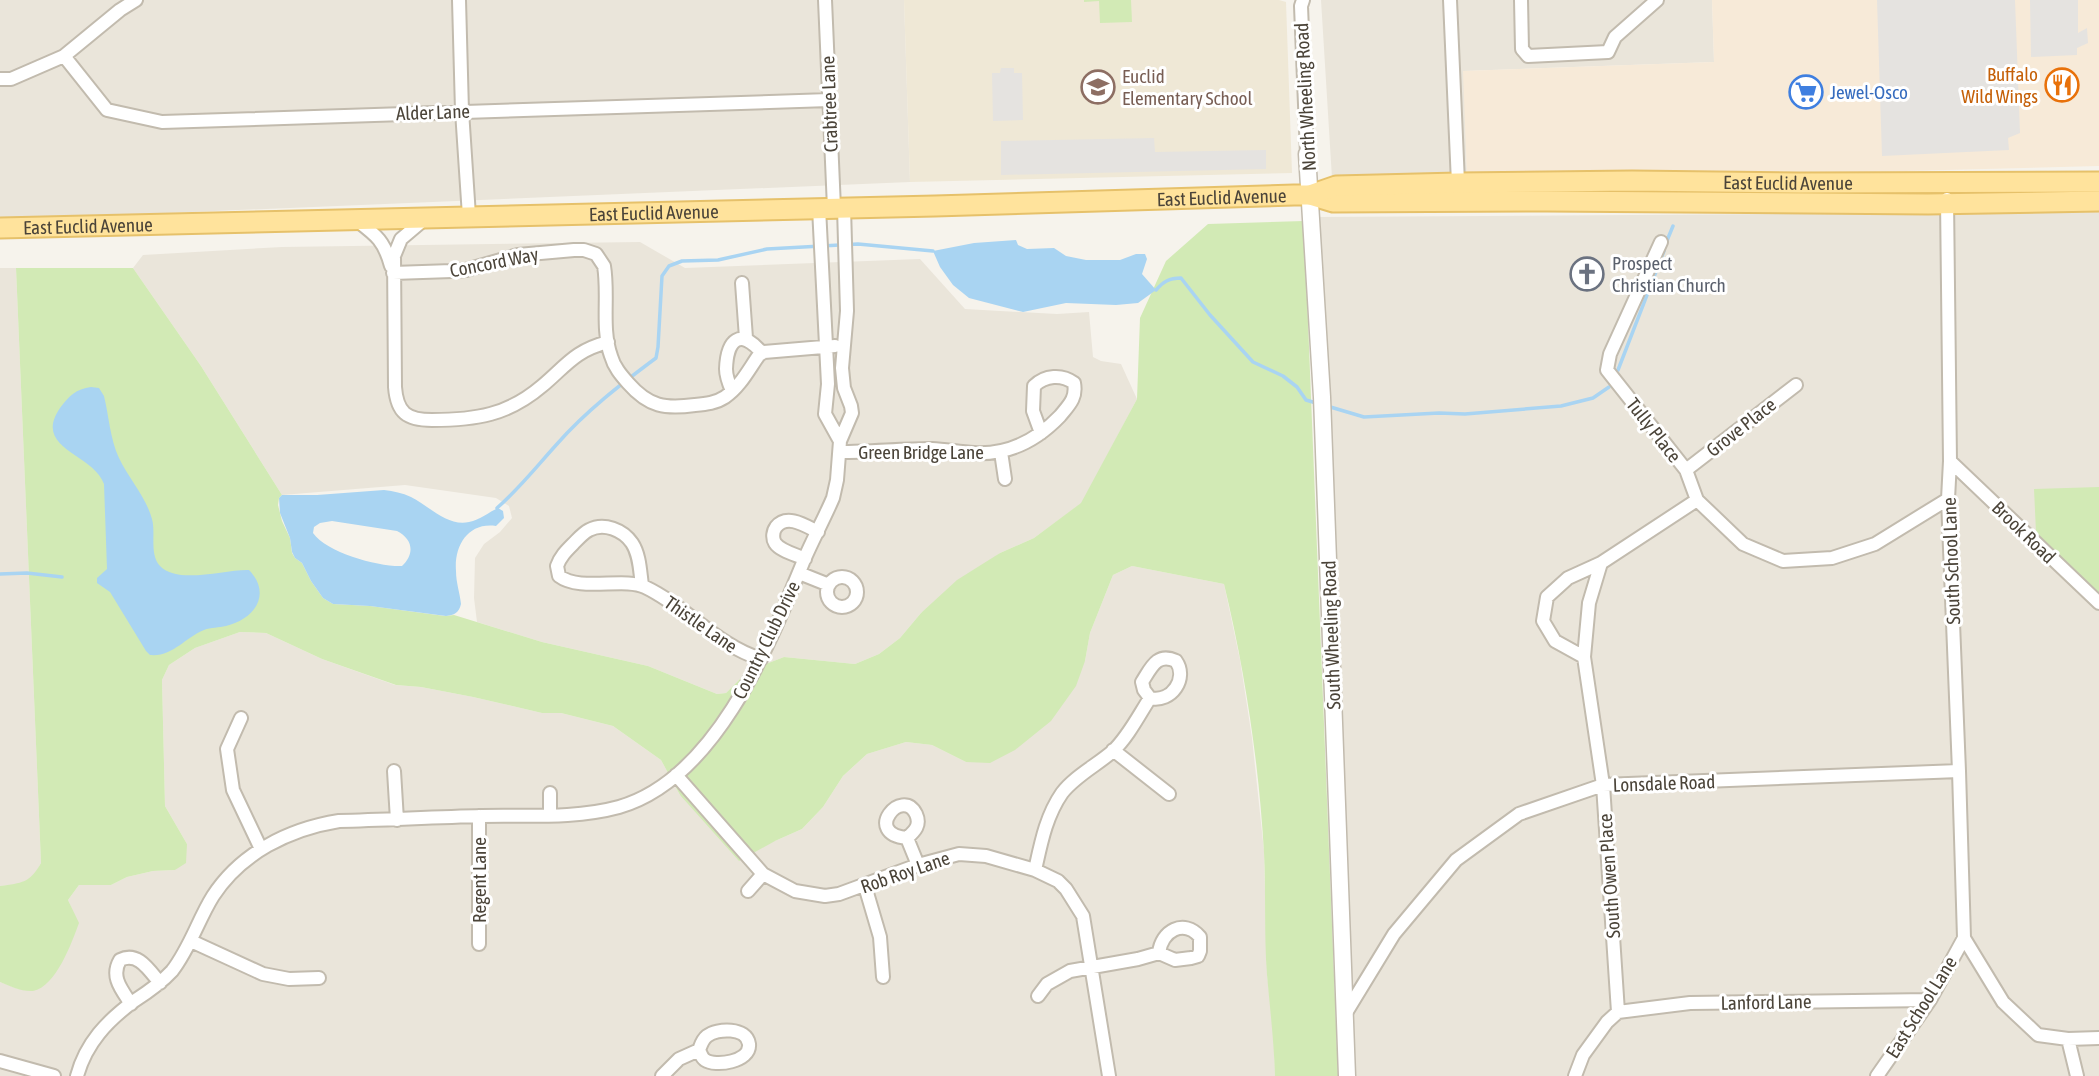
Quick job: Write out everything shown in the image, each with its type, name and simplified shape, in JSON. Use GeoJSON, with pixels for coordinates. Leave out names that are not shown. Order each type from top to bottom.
{"type":"FeatureCollection","features":[{"type":"Feature","properties":{"kind":"main road","name":"East Euclid Avenue"},"geometry":{"type":"LineString","coordinates":[[0,228],[1310,195],[1336,186],[1458,183],[2099,182]]}},
{"type":"Feature","properties":{"kind":"main road","name":"East Euclid Avenue"},"geometry":{"type":"LineString","coordinates":[[1310,195],[1333,202],[1947,204],[2099,201]]}},
{"type":"Feature","properties":{"kind":"street"},"geometry":{"type":"LineString","coordinates":[[0,79],[11,79],[64,56],[117,5],[136,0]]}},
{"type":"Feature","properties":{"kind":"street"},"geometry":{"type":"LineString","coordinates":[[459,0],[462,111],[469,216]]}},
{"type":"Feature","properties":{"kind":"street","name":"Crabtree Lane"},"geometry":{"type":"LineString","coordinates":[[825,0],[832,208]]}},
{"type":"Feature","properties":{"kind":"street","name":"North Wheeling Road"},"geometry":{"type":"LineString","coordinates":[[1303,0],[1301,6],[1310,195]]}},
{"type":"Feature","properties":{"kind":"street"},"geometry":{"type":"LineString","coordinates":[[1450,0],[1458,183]]}},
{"type":"Feature","properties":{"kind":"street"},"geometry":{"type":"LineString","coordinates":[[1521,0],[1522,49],[1528,56],[1608,52],[1615,37],[1640,5],[1657,0]]}},
{"type":"Feature","properties":{"kind":"street","name":"Alder Lane"},"geometry":{"type":"LineString","coordinates":[[64,56],[107,110],[162,122],[829,100]]}},
{"type":"Feature","properties":{"kind":"street","name":"South School Lane"},"geometry":{"type":"LineString","coordinates":[[1946,183],[1950,461],[1948,499],[1964,938]]}},
{"type":"Feature","properties":{"kind":"street","name":"South Wheeling Road"},"geometry":{"type":"LineString","coordinates":[[1310,195],[1323,415],[1347,1076]]}},
{"type":"Feature","properties":{"kind":"street"},"geometry":{"type":"LineString","coordinates":[[832,208],[821,241],[831,346],[825,414],[840,446]]}},
{"type":"Feature","properties":{"kind":"street","name":"Country Club Drive"},"geometry":{"type":"LineString","coordinates":[[77,1076],[85,1055],[100,1030],[160,982],[179,960],[213,897],[226,879],[261,849],[279,839],[318,824],[339,821],[550,815],[598,812],[621,806],[639,799],[676,775],[723,723],[761,659],[833,498],[840,446],[852,413],[844,388],[842,368],[847,311],[844,238],[832,208]]}},
{"type":"Feature","properties":{"kind":"street"},"geometry":{"type":"LineString","coordinates":[[427,217],[401,239],[394,256],[396,397],[401,411],[414,419],[457,420],[494,414],[511,407],[540,388],[579,353],[608,342]]}},
{"type":"Feature","properties":{"kind":"street"},"geometry":{"type":"LineString","coordinates":[[355,219],[387,249],[393,273]]}},
{"type":"Feature","properties":{"kind":"street","name":"Tully Place"},"geometry":{"type":"LineString","coordinates":[[1661,243],[1610,354],[1607,370],[1686,470],[1697,499],[1743,544],[1783,561],[1832,558],[1875,544],[1948,499]]}},
{"type":"Feature","properties":{"kind":"street","name":"Concord Way"},"geometry":{"type":"LineString","coordinates":[[393,273],[459,271],[518,255],[574,250],[591,252],[601,259],[605,274],[608,342],[612,360],[631,387],[649,402],[676,407],[718,401],[732,391]]}},
{"type":"Feature","properties":{"kind":"street"},"geometry":{"type":"LineString","coordinates":[[742,283],[746,338]]}},
{"type":"Feature","properties":{"kind":"street"},"geometry":{"type":"LineString","coordinates":[[732,391],[726,370],[734,342],[746,338],[762,353]]}},
{"type":"Feature","properties":{"kind":"street"},"geometry":{"type":"LineString","coordinates":[[732,391],[762,353],[831,346]]}},
{"type":"Feature","properties":{"kind":"street","name":"Green Bridge Lane"},"geometry":{"type":"LineString","coordinates":[[840,446],[1001,452],[1041,433],[1073,401],[1074,383],[1067,378],[1046,377],[1034,386],[1033,411],[1041,433]]}},
{"type":"Feature","properties":{"kind":"street","name":"Grove Place"},"geometry":{"type":"LineString","coordinates":[[1686,470],[1796,384]]}},
{"type":"Feature","properties":{"kind":"street","name":"Green Bridge Lane"},"geometry":{"type":"LineString","coordinates":[[1001,452],[1005,479]]}},
{"type":"Feature","properties":{"kind":"street","name":"Brook Road"},"geometry":{"type":"LineString","coordinates":[[1950,461],[2099,603]]}},
{"type":"Feature","properties":{"kind":"street"},"geometry":{"type":"LineString","coordinates":[[1584,657],[1555,641],[1544,621],[1547,597],[1568,578],[1601,564],[1697,499]]}},
{"type":"Feature","properties":{"kind":"street"},"geometry":{"type":"LineString","coordinates":[[805,559],[778,546],[773,537],[775,527],[779,523],[792,521],[818,532]]}},
{"type":"Feature","properties":{"kind":"street","name":"Thistle Lane"},"geometry":{"type":"LineString","coordinates":[[642,585],[632,542],[624,534],[606,527],[591,528],[583,534],[562,556],[557,566],[559,576],[573,582],[642,585],[726,644],[744,654],[761,659]]}},
{"type":"Feature","properties":{"kind":"street","name":"South Owen Place"},"geometry":{"type":"LineString","coordinates":[[1601,564],[1589,603],[1584,657],[1603,785],[1618,1012]]}},
{"type":"Feature","properties":{"kind":"street"},"geometry":{"type":"LineString","coordinates":[[799,573],[829,585]]}},
{"type":"Feature","properties":{"kind":"street"},"geometry":{"type":"LineString","coordinates":[[1035,870],[1044,829],[1063,792],[1113,751],[1150,698]]}},
{"type":"Feature","properties":{"kind":"street"},"geometry":{"type":"LineString","coordinates":[[241,718],[227,749],[233,790],[261,849]]}},
{"type":"Feature","properties":{"kind":"street"},"geometry":{"type":"LineString","coordinates":[[1113,751],[1169,794]]}},
{"type":"Feature","properties":{"kind":"street"},"geometry":{"type":"LineString","coordinates":[[394,771],[397,820]]}},
{"type":"Feature","properties":{"kind":"street","name":"Lonsdale Road"},"geometry":{"type":"LineString","coordinates":[[1344,1016],[1394,934],[1456,860],[1519,814],[1603,785],[1959,771]]}},
{"type":"Feature","properties":{"kind":"street","name":"Rob Roy Lane"},"geometry":{"type":"LineString","coordinates":[[676,775],[763,874],[780,885],[810,895],[839,894],[945,856],[971,853],[1035,870],[1058,881],[1066,888],[1083,916],[1109,1076]]}},
{"type":"Feature","properties":{"kind":"street"},"geometry":{"type":"LineString","coordinates":[[550,793],[550,815]]}},
{"type":"Feature","properties":{"kind":"street","name":"Regent Lane"},"geometry":{"type":"LineString","coordinates":[[478,944],[479,816]]}},
{"type":"Feature","properties":{"kind":"street"},"geometry":{"type":"LineString","coordinates":[[907,838],[918,865]]}},
{"type":"Feature","properties":{"kind":"street"},"geometry":{"type":"LineString","coordinates":[[748,891],[763,874]]}},
{"type":"Feature","properties":{"kind":"street"},"geometry":{"type":"LineString","coordinates":[[865,886],[880,937],[883,977]]}},
{"type":"Feature","properties":{"kind":"street"},"geometry":{"type":"LineString","coordinates":[[1964,938],[2003,1002],[2038,1035],[2068,1039],[2099,1038]]}},
{"type":"Feature","properties":{"kind":"street","name":"East School Lane"},"geometry":{"type":"LineString","coordinates":[[1877,1076],[1930,1000],[1964,938]]}},
{"type":"Feature","properties":{"kind":"street"},"geometry":{"type":"LineString","coordinates":[[191,941],[263,974],[289,979],[319,978]]}},
{"type":"Feature","properties":{"kind":"street"},"geometry":{"type":"LineString","coordinates":[[1038,996],[1047,984],[1070,971],[1159,953]]}},
{"type":"Feature","properties":{"kind":"street"},"geometry":{"type":"LineString","coordinates":[[131,1004],[116,978],[115,971],[120,960],[132,957],[140,960],[160,982]]}},
{"type":"Feature","properties":{"kind":"street","name":"Lanford Lane"},"geometry":{"type":"LineString","coordinates":[[1618,1012],[1690,1003],[1930,1000]]}},
{"type":"Feature","properties":{"kind":"street"},"geometry":{"type":"LineString","coordinates":[[1576,1076],[1583,1055],[1607,1022],[1618,1012]]}},
{"type":"Feature","properties":{"kind":"street"},"geometry":{"type":"LineString","coordinates":[[2068,1039],[2077,1076]]}},
{"type":"Feature","properties":{"kind":"street"},"geometry":{"type":"LineString","coordinates":[[662,1076],[679,1059],[699,1050]]}},
{"type":"Feature","properties":{"kind":"street"},"geometry":{"type":"LineString","coordinates":[[0,1061],[54,1076]]}},
{"type":"Feature","properties":{"kind":"shaded area"},"geometry":{"type":"Polygon","coordinates":[[[0,0],[904,0],[910,182],[0,220],[0,0]]]}},
{"type":"Feature","properties":{"kind":"shaded area","name":"Euclid Elementary School"},"geometry":{"type":"Polygon","coordinates":[[[904,0],[1286,2],[1292,173],[910,182],[904,0]]]}},
{"type":"Feature","properties":{"kind":"shaded area"},"geometry":{"type":"Polygon","coordinates":[[[1321,0],[1712,0],[1714,62],[1464,71],[1467,176],[1332,178],[1321,0]]]}},
{"type":"Feature","properties":{"kind":"shaded area"},"geometry":{"type":"Polygon","coordinates":[[[1712,0],[2099,0],[2099,166],[1710,176],[1467,176],[1463,71],[1714,62],[1712,0]]]}},
{"type":"Feature","properties":{"kind":"shaded area"},"geometry":{"type":"Polygon","coordinates":[[[1877,0],[2015,0],[2020,133],[2008,138],[2009,150],[1882,156],[1877,0]]]}},
{"type":"Feature","properties":{"kind":"shaded area"},"geometry":{"type":"Polygon","coordinates":[[[2030,0],[2078,0],[2078,33],[2087,28],[2088,43],[2077,48],[2077,55],[2031,57],[2030,0]]]}},
{"type":"Feature","properties":{"kind":"shaded area"},"geometry":{"type":"Polygon","coordinates":[[[1001,68],[1014,68],[1014,73],[1022,73],[1023,120],[993,121],[992,73],[1000,73],[1001,68]]]}},
{"type":"Feature","properties":{"kind":"shaded area"},"geometry":{"type":"Polygon","coordinates":[[[1154,138],[1155,152],[1266,150],[1266,169],[1001,175],[1001,141],[1154,138]]]}},
{"type":"Feature","properties":{"kind":"shaded area"},"geometry":{"type":"Polygon","coordinates":[[[2099,212],[2099,1076],[1341,1076],[1320,217],[2099,212]]]}},
{"type":"Feature","properties":{"kind":"shaded area"},"geometry":{"type":"Polygon","coordinates":[[[640,242],[685,268],[920,259],[965,309],[1057,314],[1089,312],[1093,357],[1121,364],[1137,399],[1082,503],[1034,538],[1000,553],[921,613],[900,638],[879,654],[855,664],[784,657],[748,671],[726,693],[717,694],[648,666],[542,642],[477,622],[474,598],[475,558],[484,544],[512,518],[509,506],[496,498],[405,485],[282,495],[201,366],[133,268],[143,255],[282,247],[640,242]]]}},
{"type":"Feature","properties":{"kind":"shaded area"},"geometry":{"type":"Polygon","coordinates":[[[0,268],[16,268],[41,863],[34,876],[21,884],[0,886],[0,268]]]}},
{"type":"Feature","properties":{"kind":"shaded area"},"geometry":{"type":"Polygon","coordinates":[[[1132,566],[1224,584],[1240,660],[1252,738],[1264,851],[1267,974],[1274,1034],[1275,1076],[0,1076],[0,982],[19,989],[78,923],[68,900],[79,885],[111,885],[127,877],[153,871],[175,870],[187,844],[165,806],[162,680],[169,665],[195,648],[240,632],[266,633],[322,659],[395,685],[421,687],[542,713],[561,713],[613,726],[661,760],[680,795],[775,841],[802,829],[823,807],[843,776],[867,754],[906,742],[932,745],[966,762],[1085,661],[1090,633],[1113,575],[1132,566]]]}},
{"type":"Feature","properties":{"kind":"green space"},"geometry":{"type":"Polygon","coordinates":[[[1084,0],[1131,0],[1132,22],[1100,23],[1099,1],[1084,0]]]}},
{"type":"Feature","properties":{"kind":"green space"},"geometry":{"type":"Polygon","coordinates":[[[1304,221],[1338,1076],[1275,1076],[1266,960],[1264,853],[1259,785],[1245,684],[1224,584],[1132,566],[1113,575],[1090,633],[1085,661],[1076,686],[1051,721],[1015,750],[990,763],[966,762],[932,745],[906,742],[867,754],[843,776],[823,807],[802,829],[739,861],[680,795],[661,760],[613,726],[561,713],[542,713],[421,687],[396,685],[322,659],[266,633],[240,632],[195,648],[169,665],[162,680],[165,806],[187,844],[186,863],[175,870],[153,871],[127,877],[111,885],[79,885],[68,900],[79,923],[56,973],[41,988],[33,991],[0,982],[0,886],[25,881],[41,863],[16,268],[133,268],[201,366],[282,495],[278,505],[290,538],[292,553],[302,563],[323,598],[333,604],[454,615],[542,642],[648,666],[717,694],[726,693],[748,671],[784,657],[855,664],[879,654],[900,638],[921,613],[957,580],[1000,553],[1034,538],[1081,503],[1137,399],[1140,318],[1166,261],[1208,224],[1304,221]]]}},
{"type":"Feature","properties":{"kind":"green space"},"geometry":{"type":"Polygon","coordinates":[[[2099,487],[2099,595],[2036,532],[2034,489],[2099,487]]]}},
{"type":"Feature","properties":{"kind":"water"},"geometry":{"type":"Polygon","coordinates":[[[1016,240],[1018,245],[1027,249],[1054,248],[1066,256],[1086,260],[1120,260],[1136,254],[1145,254],[1147,259],[1142,274],[1156,290],[1138,303],[1066,303],[1023,312],[969,298],[953,285],[933,251],[974,243],[1016,240]]]}},
{"type":"Feature","properties":{"kind":"water"},"geometry":{"type":"Polygon","coordinates":[[[99,388],[104,396],[116,451],[149,511],[153,525],[155,556],[160,566],[178,575],[249,570],[256,579],[259,596],[252,612],[245,618],[226,626],[209,628],[172,650],[150,655],[110,592],[97,583],[97,578],[107,569],[104,484],[89,465],[59,442],[54,433],[53,422],[70,397],[77,391],[99,388]]]}},
{"type":"Feature","properties":{"kind":"water"},"geometry":{"type":"Polygon","coordinates":[[[388,490],[411,497],[446,519],[461,523],[481,518],[498,508],[503,511],[504,518],[496,526],[486,526],[471,532],[460,545],[456,571],[461,604],[454,614],[446,616],[333,604],[323,598],[302,563],[295,558],[280,513],[279,498],[282,495],[388,490]],[[332,521],[320,523],[314,527],[313,533],[330,547],[354,557],[402,566],[409,557],[410,547],[406,538],[397,531],[332,521]]]}},
{"type":"Feature","properties":{"kind":"waterway"},"geometry":{"type":"LineString","coordinates":[[1666,243],[1673,226]]}},
{"type":"Feature","properties":{"kind":"waterway"},"geometry":{"type":"LineString","coordinates":[[497,508],[580,420],[656,358],[662,276],[669,266],[682,261],[718,260],[767,249],[858,244],[933,251]]}},
{"type":"Feature","properties":{"kind":"waterway"},"geometry":{"type":"LineString","coordinates":[[1618,370],[1664,251]]}},
{"type":"Feature","properties":{"kind":"waterway"},"geometry":{"type":"LineString","coordinates":[[1156,290],[1167,281],[1181,278],[1253,362],[1283,376],[1297,387],[1306,400],[1316,403]]}},
{"type":"Feature","properties":{"kind":"waterway"},"geometry":{"type":"LineString","coordinates":[[1327,406],[1364,417],[1465,414],[1561,406],[1593,398],[1609,387]]}},
{"type":"Feature","properties":{"kind":"waterway"},"geometry":{"type":"LineString","coordinates":[[0,574],[27,573],[62,577]]}},
{"type":"Feature","properties":{"kind":"place","name":"Buffalo Wild Wings"},"geometry":{"type":"Point","coordinates":[2062,85]}},
{"type":"Feature","properties":{"kind":"place","name":"Euclid Elementary School"},"geometry":{"type":"Point","coordinates":[1098,87]}},
{"type":"Feature","properties":{"kind":"place","name":"Jewel-Osco"},"geometry":{"type":"Point","coordinates":[1806,92]}},
{"type":"Feature","properties":{"kind":"place","name":"Prospect Christian Church"},"geometry":{"type":"Point","coordinates":[1587,274]}}]}
